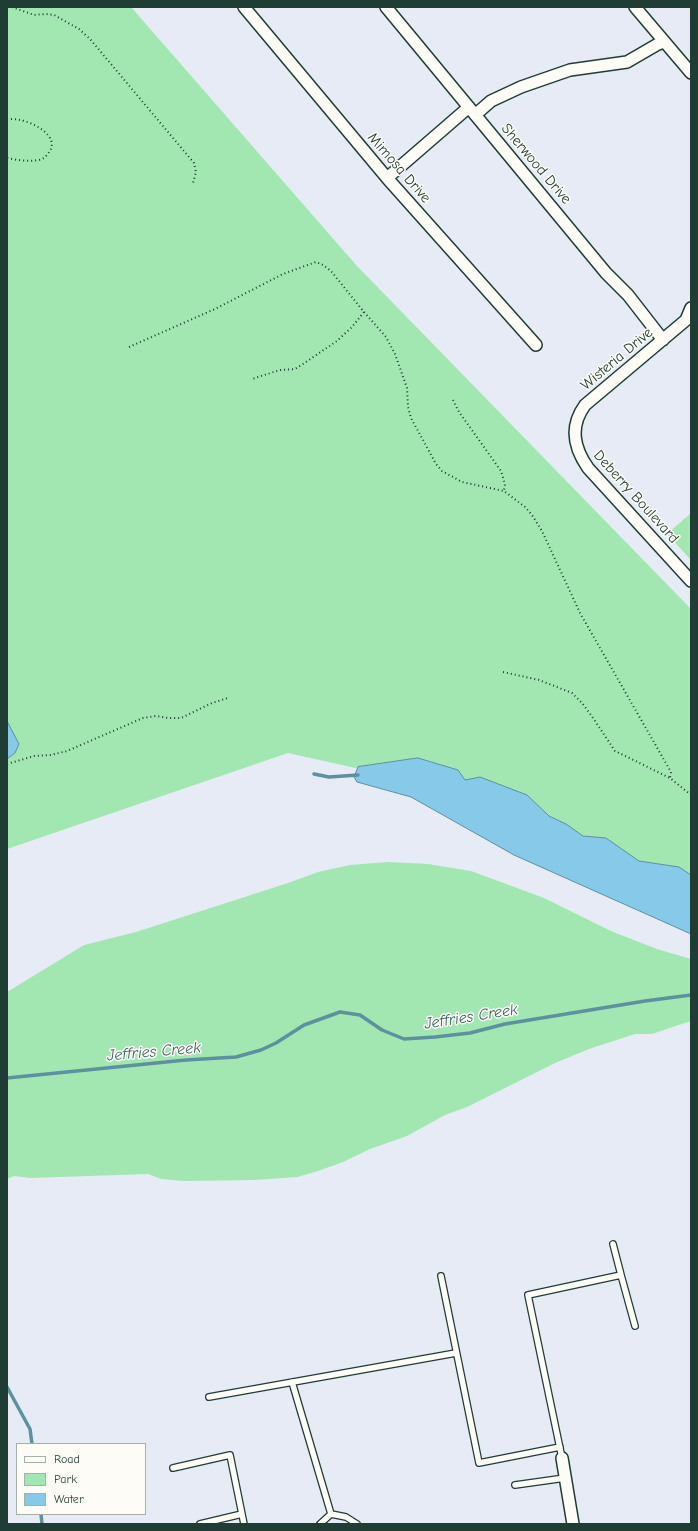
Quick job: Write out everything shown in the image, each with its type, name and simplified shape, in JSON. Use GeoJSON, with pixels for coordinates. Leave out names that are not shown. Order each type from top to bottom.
{"type":"FeatureCollection","features":[{"type":"Feature","properties":{"kind":"street","name":"Mimosa Drive"},"geometry":{"type":"LineString","coordinates":[[244,7],[387,178],[536,345]]}},
{"type":"Feature","properties":{"kind":"street","name":"Sherwood Drive"},"geometry":{"type":"LineString","coordinates":[[386,7],[606,273],[628,296],[663,340]]}},
{"type":"Feature","properties":{"kind":"street"},"geometry":{"type":"LineString","coordinates":[[636,7],[691,73]]}},
{"type":"Feature","properties":{"kind":"street"},"geometry":{"type":"LineString","coordinates":[[387,178],[472,111],[491,101],[521,87],[570,70],[627,62],[664,42]]}},
{"type":"Feature","properties":{"kind":"street","name":"Wisteria Drive"},"geometry":{"type":"LineString","coordinates":[[575,427],[580,412],[585,405],[688,319],[691,308]]}},
{"type":"Feature","properties":{"kind":"street","name":"Deberry Boulevard"},"geometry":{"type":"LineString","coordinates":[[575,427],[575,443],[581,458],[588,468],[691,581]]}},
{"type":"Feature","properties":{"kind":"street"},"geometry":{"type":"LineString","coordinates":[[561,1452],[573,1524]]}},
{"type":"Feature","properties":{"kind":"lane"},"geometry":{"type":"LineString","coordinates":[[613,1244],[635,1326]]}},
{"type":"Feature","properties":{"kind":"lane"},"geometry":{"type":"LineString","coordinates":[[441,1276],[479,1463],[561,1452],[528,1295],[621,1275]]}},
{"type":"Feature","properties":{"kind":"lane"},"geometry":{"type":"LineString","coordinates":[[208,1398],[456,1353]]}},
{"type":"Feature","properties":{"kind":"lane"},"geometry":{"type":"LineString","coordinates":[[292,1382],[332,1514]]}},
{"type":"Feature","properties":{"kind":"lane"},"geometry":{"type":"LineString","coordinates":[[173,1468],[230,1454],[244,1524]]}},
{"type":"Feature","properties":{"kind":"lane"},"geometry":{"type":"LineString","coordinates":[[515,1485],[565,1478]]}},
{"type":"Feature","properties":{"kind":"lane"},"geometry":{"type":"LineString","coordinates":[[200,1524],[242,1514]]}},
{"type":"Feature","properties":{"kind":"lane"},"geometry":{"type":"LineString","coordinates":[[320,1524],[332,1514]]}},
{"type":"Feature","properties":{"kind":"lane"},"geometry":{"type":"LineString","coordinates":[[332,1514],[346,1517],[357,1524]]}},
{"type":"Feature","properties":{"kind":"path"},"geometry":{"type":"LineString","coordinates":[[12,7],[34,15],[54,15],[79,29],[90,39],[194,163],[196,172],[193,183]]}},
{"type":"Feature","properties":{"kind":"path"},"geometry":{"type":"LineString","coordinates":[[7,119],[20,120],[41,129],[49,135],[52,140],[52,148],[44,158],[39,160],[7,158]]}},
{"type":"Feature","properties":{"kind":"path"},"geometry":{"type":"LineString","coordinates":[[129,347],[215,309],[283,274],[316,262],[331,271],[386,337],[395,354],[407,388],[408,407],[411,418],[436,464],[442,471],[462,482],[504,491],[526,507],[539,526],[580,613],[671,772],[670,778]]}},
{"type":"Feature","properties":{"kind":"path"},"geometry":{"type":"LineString","coordinates":[[252,379],[280,370],[295,369],[337,342],[364,312]]}},
{"type":"Feature","properties":{"kind":"path"},"geometry":{"type":"LineString","coordinates":[[453,400],[459,412],[501,471],[505,484],[504,491]]}},
{"type":"Feature","properties":{"kind":"path"},"geometry":{"type":"LineString","coordinates":[[503,672],[539,680],[572,693],[591,715],[615,751],[670,778],[691,795]]}},
{"type":"Feature","properties":{"kind":"path"},"geometry":{"type":"LineString","coordinates":[[7,764],[34,756],[51,755],[67,750],[143,718],[156,716],[180,718],[212,703],[228,698]]}},
{"type":"Feature","properties":{"kind":"green space"},"geometry":{"type":"Polygon","coordinates":[[[7,7],[131,7],[357,266],[691,609],[691,906],[414,781],[288,753],[7,849],[7,7]]]}},
{"type":"Feature","properties":{"kind":"green space"},"geometry":{"type":"Polygon","coordinates":[[[691,513],[691,560],[667,534],[691,513]]]}},
{"type":"Feature","properties":{"kind":"green space"},"geometry":{"type":"Polygon","coordinates":[[[387,862],[428,864],[471,871],[544,898],[611,931],[657,949],[691,959],[691,1021],[652,1034],[635,1034],[589,1049],[555,1063],[467,1107],[445,1115],[407,1136],[370,1149],[343,1162],[297,1177],[255,1180],[184,1181],[161,1179],[148,1174],[30,1178],[14,1176],[7,1179],[7,992],[84,945],[136,932],[318,872],[350,865],[387,862]]]}},
{"type":"Feature","properties":{"kind":"water"},"geometry":{"type":"Polygon","coordinates":[[[7,721],[19,744],[15,753],[7,759],[7,721]]]}},
{"type":"Feature","properties":{"kind":"water"},"geometry":{"type":"Polygon","coordinates":[[[418,758],[458,770],[465,780],[480,777],[527,795],[549,816],[566,824],[583,836],[606,838],[639,861],[679,867],[691,875],[691,934],[514,855],[411,797],[357,782],[354,777],[358,767],[418,758]]]}},
{"type":"Feature","properties":{"kind":"waterway"},"geometry":{"type":"LineString","coordinates":[[314,774],[329,777],[358,775]]}},
{"type":"Feature","properties":{"kind":"waterway","name":"Jeffries Creek"},"geometry":{"type":"LineString","coordinates":[[7,1078],[186,1060],[236,1057],[261,1050],[276,1043],[304,1025],[340,1012],[360,1015],[382,1030],[404,1039],[470,1033],[505,1024],[691,995]]}},
{"type":"Feature","properties":{"kind":"waterway"},"geometry":{"type":"LineString","coordinates":[[7,1387],[30,1429],[32,1443]]}},
{"type":"Feature","properties":{"kind":"waterway"},"geometry":{"type":"LineString","coordinates":[[41,1515],[42,1524]]}}]}
